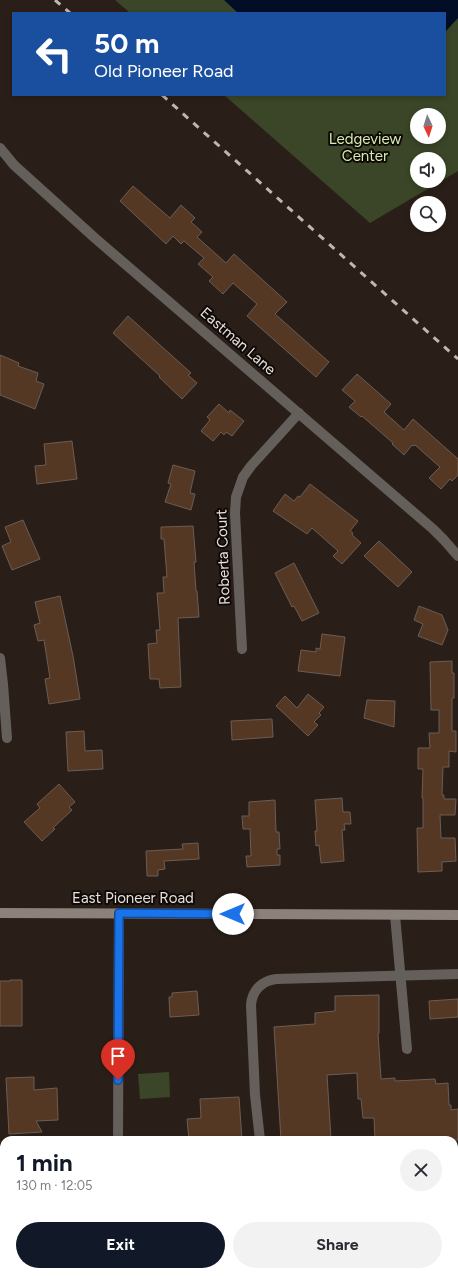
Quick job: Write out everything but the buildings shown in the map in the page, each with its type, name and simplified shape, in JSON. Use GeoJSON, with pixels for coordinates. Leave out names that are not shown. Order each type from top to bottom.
{"type":"FeatureCollection","features":[{"type":"Feature","properties":{"kind":"main road","name":"East Pioneer Road"},"geometry":{"type":"LineString","coordinates":[[0,913],[458,914]]}},
{"type":"Feature","properties":{"kind":"street","name":"Eastman Lane"},"geometry":{"type":"LineString","coordinates":[[0,148],[14,165],[91,234],[437,533],[458,556]]}},
{"type":"Feature","properties":{"kind":"street","name":"Roberta Court"},"geometry":{"type":"LineString","coordinates":[[242,649],[235,513],[236,496],[240,484],[247,472],[299,413]]}},
{"type":"Feature","properties":{"kind":"street"},"geometry":{"type":"LineString","coordinates":[[0,658],[4,684],[7,738]]}},
{"type":"Feature","properties":{"kind":"street"},"geometry":{"type":"LineString","coordinates":[[118,1136],[119,913]]}},
{"type":"Feature","properties":{"kind":"street"},"geometry":{"type":"LineString","coordinates":[[395,915],[407,1049]]}},
{"type":"Feature","properties":{"kind":"street"},"geometry":{"type":"LineString","coordinates":[[260,1136],[255,1095],[251,1005],[253,996],[257,989],[264,983],[276,979],[458,974]]}},
{"type":"Feature","properties":{"kind":"green space","name":"Ledgeview Center"},"geometry":{"type":"Polygon","coordinates":[[[115,0],[458,0],[458,171],[446,178],[446,152],[410,152],[410,188],[429,188],[416,196],[410,196],[410,199],[370,223],[225,96],[446,96],[446,12],[129,12],[115,0]]]}},
{"type":"Feature","properties":{"kind":"green space"},"geometry":{"type":"Polygon","coordinates":[[[169,1072],[170,1097],[140,1099],[138,1074],[169,1072]]]}},
{"type":"Feature","properties":{"kind":"water"},"geometry":{"type":"Polygon","coordinates":[[[224,0],[458,0],[458,18],[446,31],[446,12],[237,12],[224,0]]]}},
{"type":"Feature","properties":{"kind":"railway"},"geometry":{"type":"LineString","coordinates":[[55,0],[69,12]]}},
{"type":"Feature","properties":{"kind":"railway"},"geometry":{"type":"LineString","coordinates":[[163,96],[458,359]]}},
{"type":"Feature","properties":{"kind":"route"},"geometry":{"type":"LineString","coordinates":[[118,1080],[119,913],[233,914]]}}]}
